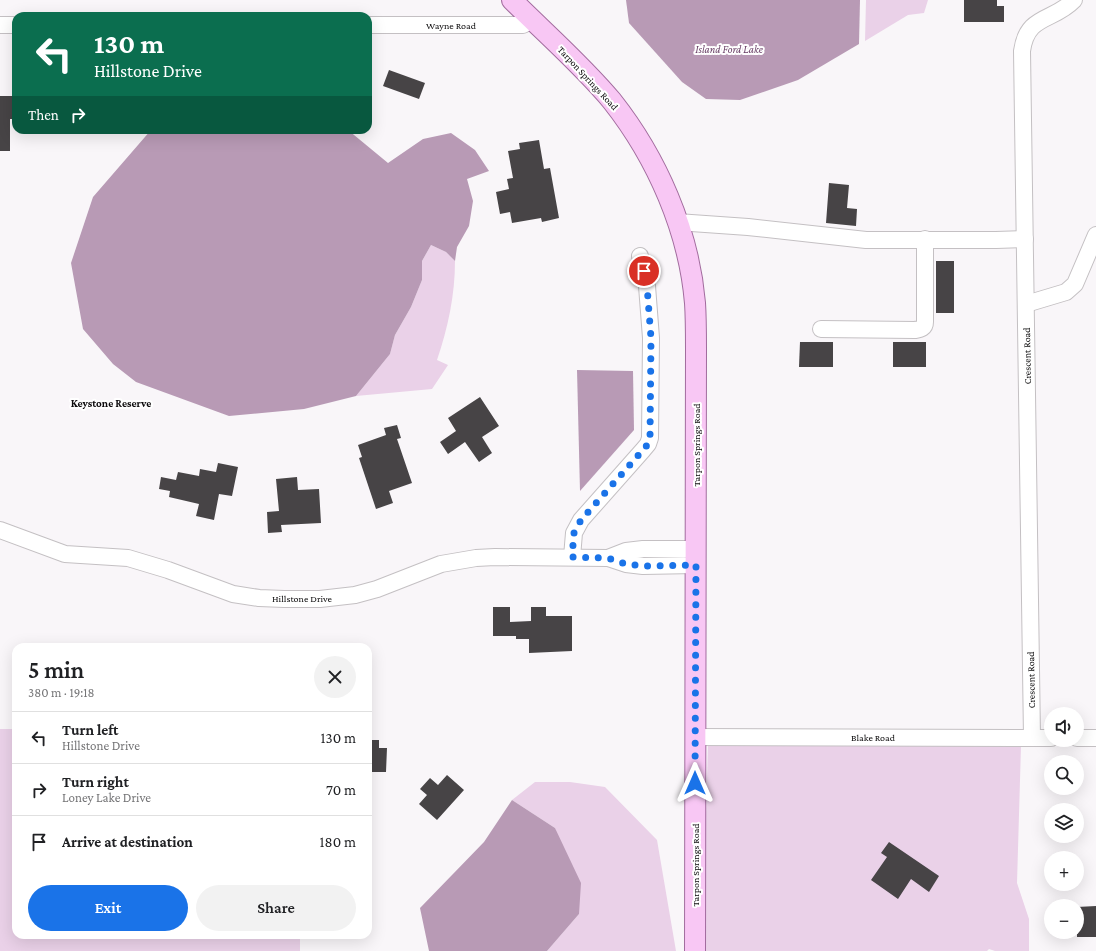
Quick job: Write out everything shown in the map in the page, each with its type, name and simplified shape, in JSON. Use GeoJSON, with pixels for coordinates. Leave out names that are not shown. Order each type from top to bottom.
{"type":"FeatureCollection","features":[{"type":"Feature","properties":{"kind":"main road","name":"Tarpon Springs Road"},"geometry":{"type":"LineString","coordinates":[[512,0],[594,82],[625,120],[646,152],[656,171],[677,222],[685,248],[694,302],[696,348],[695,951]]}},
{"type":"Feature","properties":{"kind":"street","name":"Crescent Road"},"geometry":{"type":"LineString","coordinates":[[1032,737],[1022,62],[1023,42],[1033,24],[1062,10],[1074,0]]}},
{"type":"Feature","properties":{"kind":"street","name":"Wayne Road"},"geometry":{"type":"LineString","coordinates":[[372,25],[523,25],[532,20]]}},
{"type":"Feature","properties":{"kind":"street"},"geometry":{"type":"LineString","coordinates":[[0,25],[12,25]]}},
{"type":"Feature","properties":{"kind":"street"},"geometry":{"type":"LineString","coordinates":[[677,222],[748,227],[866,240],[1025,239]]}},
{"type":"Feature","properties":{"kind":"street"},"geometry":{"type":"LineString","coordinates":[[1026,304],[1066,292],[1075,284],[1096,235]]}},
{"type":"Feature","properties":{"kind":"street"},"geometry":{"type":"LineString","coordinates":[[821,329],[915,330],[925,326],[925,239]]}},
{"type":"Feature","properties":{"kind":"street"},"geometry":{"type":"LineString","coordinates":[[572,557],[574,533],[581,520],[643,450],[648,444],[650,438],[651,332],[647,286],[640,256]]}},
{"type":"Feature","properties":{"kind":"street","name":"Hillstone Drive"},"geometry":{"type":"LineString","coordinates":[[0,530],[65,554],[128,558],[168,570],[233,594],[259,598],[284,599],[320,599],[355,595],[377,590],[440,564],[476,558],[608,558],[626,564],[643,566],[696,557]]}},
{"type":"Feature","properties":{"kind":"street"},"geometry":{"type":"LineString","coordinates":[[643,549],[643,566]]}},
{"type":"Feature","properties":{"kind":"street","name":"Hillstone Drive"},"geometry":{"type":"LineString","coordinates":[[608,558],[626,551],[643,549],[696,557]]}},
{"type":"Feature","properties":{"kind":"street","name":"Blake Road"},"geometry":{"type":"LineString","coordinates":[[696,738],[1044,738]]}},
{"type":"Feature","properties":{"kind":"street"},"geometry":{"type":"LineString","coordinates":[[1084,738],[1096,738]]}},
{"type":"Feature","properties":{"kind":"shaded area"},"geometry":{"type":"Polygon","coordinates":[[[866,0],[928,0],[924,13],[908,15],[865,41],[866,0]]]}},
{"type":"Feature","properties":{"kind":"shaded area"},"geometry":{"type":"Polygon","coordinates":[[[431,245],[446,252],[455,261],[454,286],[450,311],[437,360],[448,365],[432,389],[356,396],[390,354],[395,335],[411,307],[422,280],[422,261],[431,245]]]}},
{"type":"Feature","properties":{"kind":"shaded area"},"geometry":{"type":"Polygon","coordinates":[[[0,729],[12,729],[12,939],[300,939],[300,951],[0,951],[0,729]]]}},
{"type":"Feature","properties":{"kind":"shaded area"},"geometry":{"type":"Polygon","coordinates":[[[708,744],[1021,746],[1017,883],[1029,919],[1029,951],[995,951],[989,949],[987,951],[702,951],[708,744]]]}},
{"type":"Feature","properties":{"kind":"shaded area"},"geometry":{"type":"Polygon","coordinates":[[[535,782],[570,782],[605,787],[657,840],[676,951],[547,951],[579,914],[555,828],[512,800],[535,782]]]}},
{"type":"Feature","properties":{"kind":"water","name":"Island Ford Lake"},"geometry":{"type":"Polygon","coordinates":[[[626,0],[860,0],[859,44],[798,80],[740,100],[706,99],[682,82],[629,23],[626,0]]]}},
{"type":"Feature","properties":{"kind":"water"},"geometry":{"type":"Polygon","coordinates":[[[451,133],[475,150],[489,171],[467,179],[473,201],[469,226],[457,247],[455,261],[446,252],[431,245],[422,261],[422,280],[411,307],[395,335],[390,354],[356,396],[304,409],[229,416],[136,382],[113,364],[83,329],[71,263],[93,197],[148,134],[353,134],[388,163],[423,139],[451,133]]]}},
{"type":"Feature","properties":{"kind":"water"},"geometry":{"type":"Polygon","coordinates":[[[577,370],[633,371],[634,430],[580,491],[577,370]]]}},
{"type":"Feature","properties":{"kind":"water"},"geometry":{"type":"Polygon","coordinates":[[[512,800],[555,828],[581,883],[579,914],[547,951],[429,951],[420,908],[484,842],[512,800]]]}},
{"type":"Feature","properties":{"kind":"building"},"geometry":{"type":"Polygon","coordinates":[[[964,0],[997,0],[997,6],[1004,6],[1004,22],[964,22],[964,0]]]}},
{"type":"Feature","properties":{"kind":"building"},"geometry":{"type":"Polygon","coordinates":[[[389,70],[425,83],[419,99],[383,86],[389,70]]]}},
{"type":"Feature","properties":{"kind":"building"},"geometry":{"type":"Polygon","coordinates":[[[0,96],[12,96],[10,151],[0,151],[0,96]]]}},
{"type":"Feature","properties":{"kind":"building"},"geometry":{"type":"Polygon","coordinates":[[[539,140],[544,169],[550,168],[559,218],[542,222],[541,218],[512,223],[510,212],[500,214],[496,192],[509,189],[507,179],[513,178],[508,151],[520,149],[519,143],[539,140]]]}},
{"type":"Feature","properties":{"kind":"building"},"geometry":{"type":"Polygon","coordinates":[[[829,183],[849,185],[847,208],[857,209],[856,226],[826,223],[829,183]]]}},
{"type":"Feature","properties":{"kind":"building"},"geometry":{"type":"Polygon","coordinates":[[[936,261],[954,261],[954,313],[936,313],[936,261]]]}},
{"type":"Feature","properties":{"kind":"building"},"geometry":{"type":"Polygon","coordinates":[[[800,342],[833,342],[833,367],[799,367],[800,342]]]}},
{"type":"Feature","properties":{"kind":"building"},"geometry":{"type":"Polygon","coordinates":[[[893,342],[926,342],[926,367],[893,367],[893,342]]]}},
{"type":"Feature","properties":{"kind":"building"},"geometry":{"type":"Polygon","coordinates":[[[480,397],[499,426],[482,437],[492,453],[479,462],[465,442],[448,454],[440,442],[456,431],[448,418],[480,397]]]}},
{"type":"Feature","properties":{"kind":"building"},"geometry":{"type":"Polygon","coordinates":[[[397,425],[401,438],[397,439],[412,483],[389,491],[393,503],[376,509],[359,458],[362,457],[358,445],[386,435],[384,428],[397,425]]]}},
{"type":"Feature","properties":{"kind":"building"},"geometry":{"type":"Polygon","coordinates":[[[218,463],[238,467],[232,496],[219,494],[214,520],[196,516],[199,504],[169,497],[170,491],[159,489],[161,477],[176,480],[178,472],[199,476],[200,469],[216,472],[218,463]]]}},
{"type":"Feature","properties":{"kind":"building"},"geometry":{"type":"Polygon","coordinates":[[[297,477],[298,490],[319,489],[321,523],[281,525],[282,532],[268,533],[267,512],[279,511],[276,479],[297,477]]]}},
{"type":"Feature","properties":{"kind":"building"},"geometry":{"type":"Polygon","coordinates":[[[493,607],[510,607],[510,622],[531,621],[531,607],[546,607],[546,616],[572,616],[572,651],[529,653],[529,639],[516,639],[516,636],[493,636],[493,607]]]}},
{"type":"Feature","properties":{"kind":"building"},"geometry":{"type":"Polygon","coordinates":[[[372,740],[379,740],[379,748],[387,748],[386,772],[372,772],[372,740]]]}},
{"type":"Feature","properties":{"kind":"building"},"geometry":{"type":"Polygon","coordinates":[[[447,775],[464,790],[437,820],[419,804],[427,795],[420,789],[430,778],[438,785],[447,775]]]}},
{"type":"Feature","properties":{"kind":"building"},"geometry":{"type":"Polygon","coordinates":[[[889,842],[939,876],[929,892],[911,879],[898,899],[871,880],[887,857],[881,853],[889,842]]]}},
{"type":"Feature","properties":{"kind":"building"},"geometry":{"type":"Polygon","coordinates":[[[1096,906],[1096,937],[1084,937],[1084,907],[1096,906]]]}},
{"type":"Feature","properties":{"kind":"district","name":"Keystone Reserve"},"geometry":{"type":"Point","coordinates":[111,403]}},
{"type":"Feature","properties":{"kind":"route"},"geometry":{"type":"LineString","coordinates":[[644,271],[650,313],[651,338],[650,438],[648,444],[643,450],[576,526],[573,539],[572,557],[608,558],[626,564],[643,566],[696,565],[695,783]]}}]}
